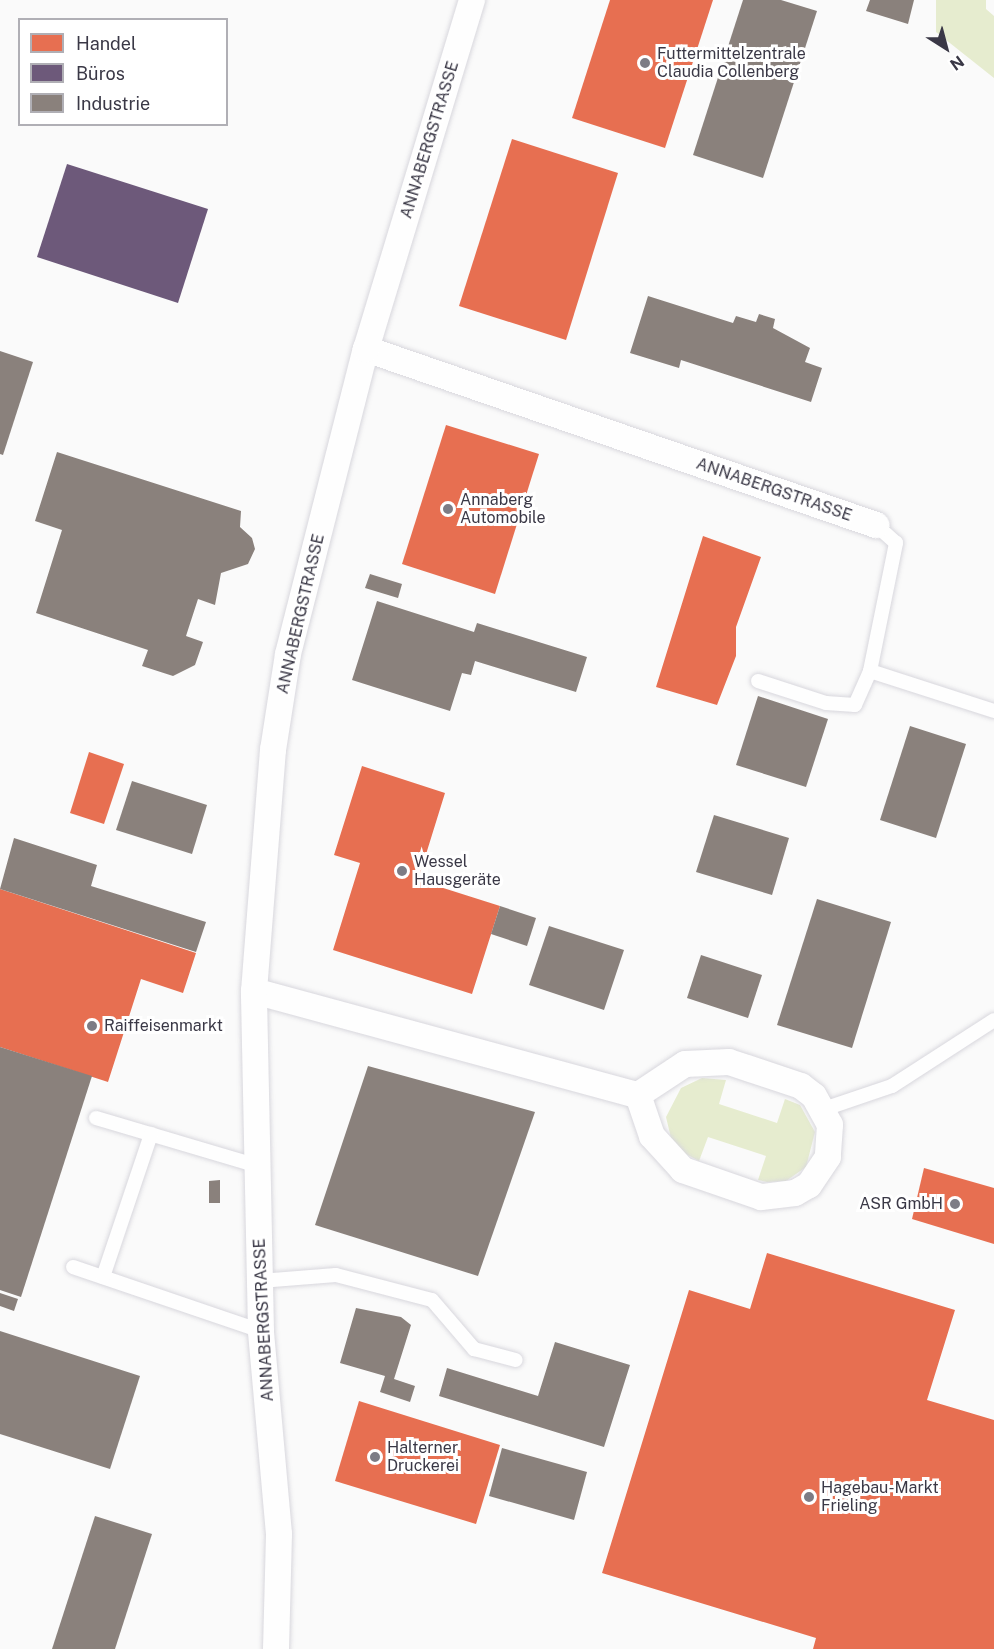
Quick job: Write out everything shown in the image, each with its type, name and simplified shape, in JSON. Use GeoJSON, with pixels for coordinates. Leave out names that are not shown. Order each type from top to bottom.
{"type":"FeatureCollection","features":[{"type":"Feature","properties":{"kind":"street","name":"ANNABERGSTRASSE"},"geometry":{"type":"LineString","coordinates":[[277,1640],[279,1534],[261,1331],[254,991],[273,750],[288,654],[366,349],[472,0]]}},
{"type":"Feature","properties":{"kind":"street","name":"ANNABERGSTRASSE"},"geometry":{"type":"LineString","coordinates":[[366,349],[876,525]]}},
{"type":"Feature","properties":{"kind":"street"},"geometry":{"type":"LineString","coordinates":[[254,991],[638,1095]]}},
{"type":"Feature","properties":{"kind":"street"},"geometry":{"type":"LineString","coordinates":[[710,1060],[801,1086],[824,1109],[831,1141],[820,1172],[795,1193],[761,1197],[683,1170],[652,1136],[638,1095],[658,1077],[710,1060]]}},
{"type":"Feature","properties":{"kind":"street"},"geometry":{"type":"LineString","coordinates":[[277,1640],[298,1649]]}},
{"type":"Feature","properties":{"kind":"lane"},"geometry":{"type":"LineString","coordinates":[[758,681],[826,703],[855,705],[870,671],[896,543],[876,525]]}},
{"type":"Feature","properties":{"kind":"lane"},"geometry":{"type":"LineString","coordinates":[[870,671],[994,711]]}},
{"type":"Feature","properties":{"kind":"lane"},"geometry":{"type":"LineString","coordinates":[[824,1109],[892,1086],[994,1020]]}},
{"type":"Feature","properties":{"kind":"lane"},"geometry":{"type":"LineString","coordinates":[[96,1118],[258,1166]]}},
{"type":"Feature","properties":{"kind":"lane"},"geometry":{"type":"LineString","coordinates":[[103,1277],[151,1134]]}},
{"type":"Feature","properties":{"kind":"lane"},"geometry":{"type":"LineString","coordinates":[[73,1267],[261,1331]]}},
{"type":"Feature","properties":{"kind":"lane"},"geometry":{"type":"LineString","coordinates":[[260,1281],[336,1275],[432,1300],[474,1349],[516,1360]]}},
{"type":"Feature","properties":{"kind":"green space"},"geometry":{"type":"Polygon","coordinates":[[[936,0],[986,0],[986,9],[994,16],[994,78],[936,32],[936,0]]]}},
{"type":"Feature","properties":{"kind":"green space"},"geometry":{"type":"Polygon","coordinates":[[[702,1078],[726,1080],[719,1104],[777,1123],[785,1099],[800,1105],[815,1132],[806,1167],[786,1181],[758,1180],[766,1156],[708,1137],[699,1161],[686,1154],[671,1138],[666,1117],[681,1088],[702,1078]]]}},
{"type":"Feature","properties":{"kind":"building: Handel"},"geometry":{"type":"Polygon","coordinates":[[[610,0],[713,0],[665,148],[572,118],[610,0]]]}},
{"type":"Feature","properties":{"kind":"building: Handel"},"geometry":{"type":"Polygon","coordinates":[[[512,139],[618,173],[566,340],[459,306],[512,139]]]}},
{"type":"Feature","properties":{"kind":"building: Handel"},"geometry":{"type":"Polygon","coordinates":[[[446,425],[539,454],[495,594],[402,564],[446,425]]]}},
{"type":"Feature","properties":{"kind":"building: Handel"},"geometry":{"type":"Polygon","coordinates":[[[703,536],[761,557],[736,627],[736,656],[717,705],[656,687],[703,536]]]}},
{"type":"Feature","properties":{"kind":"building: Handel"},"geometry":{"type":"Polygon","coordinates":[[[89,752],[124,764],[104,824],[70,813],[89,752]]]}},
{"type":"Feature","properties":{"kind":"building: Handel"},"geometry":{"type":"Polygon","coordinates":[[[362,766],[445,793],[418,880],[500,906],[472,994],[333,950],[360,863],[334,855],[362,766]]]}},
{"type":"Feature","properties":{"kind":"building: Handel"},"geometry":{"type":"Polygon","coordinates":[[[0,889],[196,953],[183,993],[141,979],[108,1082],[0,1047],[0,889]]]}},
{"type":"Feature","properties":{"kind":"building: Handel","name":"ASR GmbH"},"geometry":{"type":"Polygon","coordinates":[[[924,1168],[994,1188],[994,1244],[912,1219],[924,1168]]]}},
{"type":"Feature","properties":{"kind":"building: Handel","name":"Hagebau-Markt Frieling"},"geometry":{"type":"Polygon","coordinates":[[[767,1253],[955,1310],[927,1400],[994,1420],[994,1649],[813,1649],[816,1638],[602,1573],[689,1290],[750,1309],[767,1253]]]}},
{"type":"Feature","properties":{"kind":"building: Handel"},"geometry":{"type":"Polygon","coordinates":[[[359,1401],[500,1445],[476,1524],[335,1481],[359,1401]]]}},
{"type":"Feature","properties":{"kind":"building: Büros"},"geometry":{"type":"Polygon","coordinates":[[[67,164],[208,209],[178,303],[37,257],[67,164]]]}},
{"type":"Feature","properties":{"kind":"building: Industrie"},"geometry":{"type":"Polygon","coordinates":[[[743,0],[781,0],[817,11],[763,178],[693,155],[743,0]]]}},
{"type":"Feature","properties":{"kind":"building: Industrie"},"geometry":{"type":"Polygon","coordinates":[[[870,0],[914,0],[908,24],[866,11],[870,0]]]}},
{"type":"Feature","properties":{"kind":"building: Industrie"},"geometry":{"type":"Polygon","coordinates":[[[648,296],[733,323],[736,316],[756,322],[759,314],[775,319],[773,328],[810,348],[805,362],[822,368],[811,402],[681,360],[679,368],[630,353],[648,296]]]}},
{"type":"Feature","properties":{"kind":"building: Industrie"},"geometry":{"type":"Polygon","coordinates":[[[0,351],[33,362],[3,455],[0,454],[0,351]]]}},
{"type":"Feature","properties":{"kind":"building: Industrie"},"geometry":{"type":"Polygon","coordinates":[[[57,452],[241,511],[240,527],[252,538],[255,549],[248,564],[221,573],[215,605],[198,599],[186,636],[203,642],[195,665],[173,676],[142,666],[148,650],[36,613],[62,530],[35,521],[57,452]]]}},
{"type":"Feature","properties":{"kind":"building: Industrie"},"geometry":{"type":"Polygon","coordinates":[[[370,574],[402,584],[398,598],[365,588],[370,574]]]}},
{"type":"Feature","properties":{"kind":"building: Industrie"},"geometry":{"type":"Polygon","coordinates":[[[377,601],[474,632],[477,623],[587,657],[576,692],[475,661],[471,675],[462,673],[450,711],[352,680],[377,601]]]}},
{"type":"Feature","properties":{"kind":"building: Industrie"},"geometry":{"type":"Polygon","coordinates":[[[758,696],[828,719],[806,787],[736,765],[758,696]]]}},
{"type":"Feature","properties":{"kind":"building: Industrie"},"geometry":{"type":"Polygon","coordinates":[[[910,726],[966,744],[936,838],[880,820],[910,726]]]}},
{"type":"Feature","properties":{"kind":"building: Industrie"},"geometry":{"type":"Polygon","coordinates":[[[132,781],[207,805],[192,854],[116,830],[132,781]]]}},
{"type":"Feature","properties":{"kind":"building: Industrie"},"geometry":{"type":"Polygon","coordinates":[[[714,815],[789,838],[772,895],[696,872],[714,815]]]}},
{"type":"Feature","properties":{"kind":"building: Industrie"},"geometry":{"type":"Polygon","coordinates":[[[14,838],[97,865],[91,886],[206,922],[196,952],[0,889],[14,838]]]}},
{"type":"Feature","properties":{"kind":"building: Industrie"},"geometry":{"type":"Polygon","coordinates":[[[817,899],[891,922],[852,1048],[777,1025],[817,899]]]}},
{"type":"Feature","properties":{"kind":"building: Industrie"},"geometry":{"type":"Polygon","coordinates":[[[500,906],[536,918],[527,946],[491,934],[500,906]]]}},
{"type":"Feature","properties":{"kind":"building: Industrie"},"geometry":{"type":"Polygon","coordinates":[[[549,926],[624,950],[604,1010],[529,985],[549,926]]]}},
{"type":"Feature","properties":{"kind":"building: Industrie"},"geometry":{"type":"Polygon","coordinates":[[[701,955],[762,975],[748,1018],[687,998],[701,955]]]}},
{"type":"Feature","properties":{"kind":"building: Industrie"},"geometry":{"type":"Polygon","coordinates":[[[0,1047],[92,1076],[21,1297],[0,1290],[0,1047]]]}},
{"type":"Feature","properties":{"kind":"building: Industrie"},"geometry":{"type":"Polygon","coordinates":[[[368,1066],[535,1112],[478,1276],[315,1225],[368,1066]]]}},
{"type":"Feature","properties":{"kind":"building: Industrie"},"geometry":{"type":"Polygon","coordinates":[[[220,1180],[220,1203],[209,1203],[209,1181],[220,1180]]]}},
{"type":"Feature","properties":{"kind":"building: Industrie"},"geometry":{"type":"Polygon","coordinates":[[[0,1293],[18,1299],[14,1311],[0,1306],[0,1293]]]}},
{"type":"Feature","properties":{"kind":"building: Industrie"},"geometry":{"type":"Polygon","coordinates":[[[356,1308],[401,1317],[411,1325],[394,1379],[415,1386],[410,1402],[380,1392],[385,1376],[340,1363],[356,1308]]]}},
{"type":"Feature","properties":{"kind":"building: Industrie"},"geometry":{"type":"Polygon","coordinates":[[[0,1331],[140,1376],[110,1469],[0,1434],[0,1331]]]}},
{"type":"Feature","properties":{"kind":"building: Industrie"},"geometry":{"type":"Polygon","coordinates":[[[555,1342],[630,1365],[604,1447],[439,1396],[447,1368],[538,1396],[555,1342]]]}},
{"type":"Feature","properties":{"kind":"building: Industrie"},"geometry":{"type":"Polygon","coordinates":[[[502,1448],[587,1472],[574,1520],[489,1496],[502,1448]]]}},
{"type":"Feature","properties":{"kind":"building: Industrie"},"geometry":{"type":"Polygon","coordinates":[[[95,1516],[152,1534],[115,1649],[52,1649],[95,1516]]]}},
{"type":"Feature","properties":{"kind":"place","name":"Futtermittelzentrale Claudia Collenberg"},"geometry":{"type":"Point","coordinates":[645,63]}},
{"type":"Feature","properties":{"kind":"place","name":"Annaberg Automobile"},"geometry":{"type":"Point","coordinates":[448,509]}},
{"type":"Feature","properties":{"kind":"place","name":"Wessel Hausgeräte"},"geometry":{"type":"Point","coordinates":[402,871]}},
{"type":"Feature","properties":{"kind":"place","name":"Raiffeisenmarkt"},"geometry":{"type":"Point","coordinates":[92,1026]}},
{"type":"Feature","properties":{"kind":"place","name":"ASR GmbH"},"geometry":{"type":"Point","coordinates":[955,1204]}},
{"type":"Feature","properties":{"kind":"place","name":"Halterner Druckerei"},"geometry":{"type":"Point","coordinates":[375,1457]}},
{"type":"Feature","properties":{"kind":"place","name":"Hagebau-Markt Frieling"},"geometry":{"type":"Point","coordinates":[809,1497]}}]}
